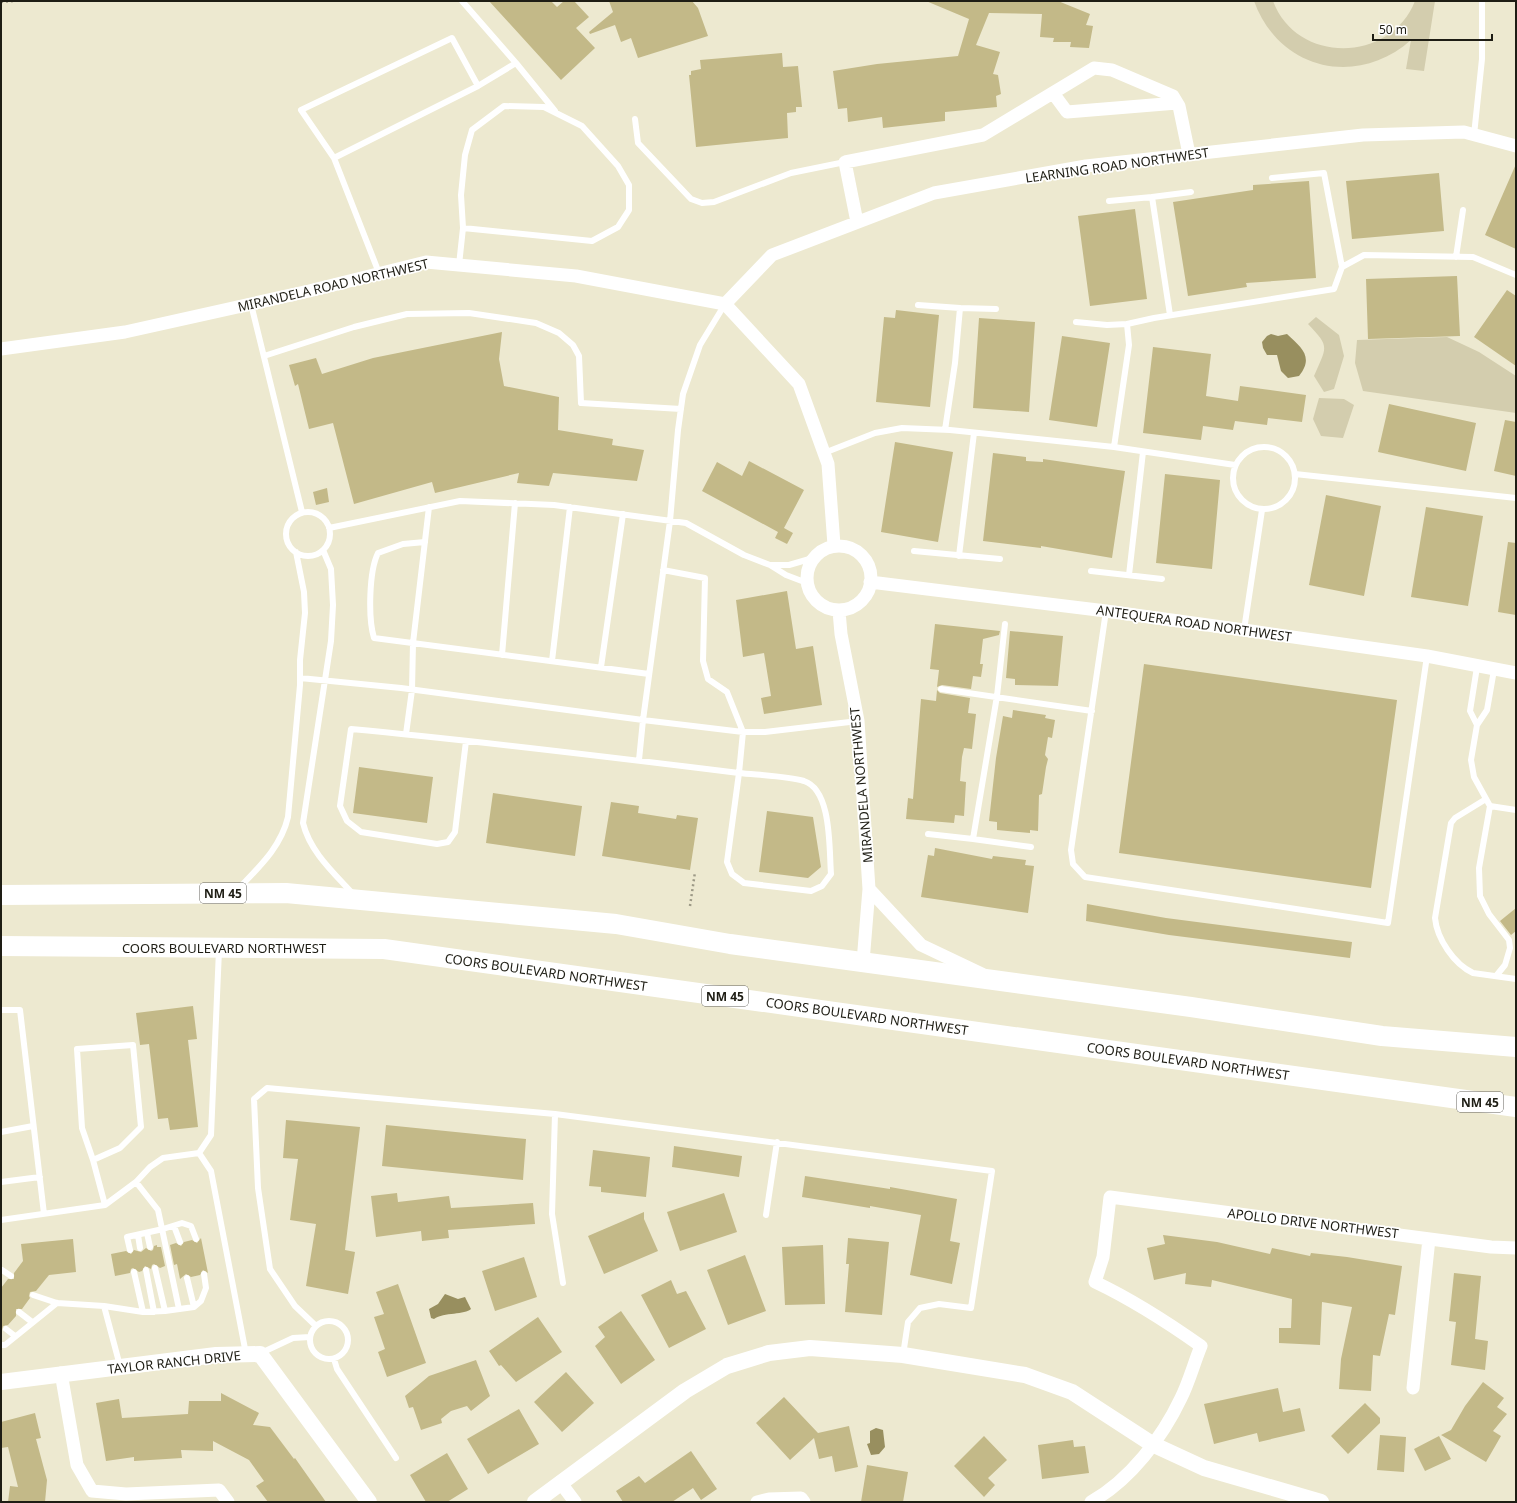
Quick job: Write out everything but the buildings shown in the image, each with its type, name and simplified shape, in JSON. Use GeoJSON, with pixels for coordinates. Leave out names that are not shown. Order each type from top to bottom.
{"type":"FeatureCollection","features":[{"type":"Feature","properties":{"kind":"main road","name":"NM 45"},"geometry":{"type":"LineString","coordinates":[[1,895],[286,892],[616,924],[730,944],[1191,1007],[1382,1036],[1516,1047]]}},
{"type":"Feature","properties":{"kind":"main road","name":"COORS BOULEVARD NORTHWEST"},"geometry":{"type":"LineString","coordinates":[[1,946],[384,949],[1516,1107]]}},
{"type":"Feature","properties":{"kind":"street"},"geometry":{"type":"LineString","coordinates":[[857,222],[845,162],[983,135],[1094,68],[1112,70],[1173,96],[1177,103],[1189,154]]}},
{"type":"Feature","properties":{"kind":"street"},"geometry":{"type":"LineString","coordinates":[[1053,93],[1067,112],[1177,103]]}},
{"type":"Feature","properties":{"kind":"street","name":"LEARNING ROAD NORTHWEST"},"geometry":{"type":"LineString","coordinates":[[725,304],[772,255],[934,193],[1086,166],[1363,135],[1464,132],[1516,146]]}},
{"type":"Feature","properties":{"kind":"street","name":"MIRANDELA ROAD NORTHWEST"},"geometry":{"type":"LineString","coordinates":[[1,349],[125,332],[426,262],[576,276],[725,304]]}},
{"type":"Feature","properties":{"kind":"street"},"geometry":{"type":"LineString","coordinates":[[725,304],[800,384],[828,464],[834,545]]}},
{"type":"Feature","properties":{"kind":"street"},"geometry":{"type":"LineString","coordinates":[[834,545],[843,545],[854,549],[863,556],[869,566],[870,582],[868,593],[861,602],[851,608],[839,611],[828,609],[818,603],[810,594],[806,572],[813,558],[824,548],[834,545]]}},
{"type":"Feature","properties":{"kind":"street","name":"ANTEQUERA ROAD NORTHWEST"},"geometry":{"type":"LineString","coordinates":[[870,582],[1106,611],[1244,630],[1427,656],[1477,667],[1516,673]]}},
{"type":"Feature","properties":{"kind":"street","name":"MIRANDELA NORTHWEST"},"geometry":{"type":"LineString","coordinates":[[839,611],[841,634],[858,721],[869,889],[863,962]]}},
{"type":"Feature","properties":{"kind":"street"},"geometry":{"type":"LineString","coordinates":[[869,889],[921,945],[997,981]]}},
{"type":"Feature","properties":{"kind":"street","name":"APOLLO DRIVE NORTHWEST"},"geometry":{"type":"LineString","coordinates":[[1152,1444],[1181,1398],[1201,1346],[1165,1320],[1121,1294],[1095,1282],[1102,1257],[1110,1197],[1491,1247],[1516,1248]]}},
{"type":"Feature","properties":{"kind":"street"},"geometry":{"type":"LineString","coordinates":[[1413,1388],[1429,1238]]}},
{"type":"Feature","properties":{"kind":"street"},"geometry":{"type":"LineString","coordinates":[[535,1502],[560,1482],[685,1391],[727,1366],[769,1353],[810,1348],[903,1356],[1025,1375],[1072,1392],[1152,1444],[1204,1468],[1321,1502]]}},
{"type":"Feature","properties":{"kind":"street","name":"TAYLOR RANCH DRIVE"},"geometry":{"type":"LineString","coordinates":[[1,1382],[61,1373],[216,1355],[253,1354],[369,1502]]}},
{"type":"Feature","properties":{"kind":"street"},"geometry":{"type":"LineString","coordinates":[[61,1373],[77,1465],[92,1490],[126,1494],[219,1490],[228,1502]]}},
{"type":"Feature","properties":{"kind":"street"},"geometry":{"type":"LineString","coordinates":[[1091,1502],[1121,1480],[1152,1444]]}},
{"type":"Feature","properties":{"kind":"street"},"geometry":{"type":"LineString","coordinates":[[560,1482],[575,1502]]}},
{"type":"Feature","properties":{"kind":"street"},"geometry":{"type":"LineString","coordinates":[[757,1502],[769,1499],[801,1498],[804,1502]]}},
{"type":"Feature","properties":{"kind":"lane"},"geometry":{"type":"LineString","coordinates":[[462,1],[516,63],[557,114]]}},
{"type":"Feature","properties":{"kind":"lane"},"geometry":{"type":"LineString","coordinates":[[1474,135],[1482,59],[1482,1]]}},
{"type":"Feature","properties":{"kind":"lane"},"geometry":{"type":"LineString","coordinates":[[379,273],[334,158],[301,110],[452,38],[478,86]]}},
{"type":"Feature","properties":{"kind":"lane"},"geometry":{"type":"LineString","coordinates":[[334,158],[478,86],[516,63]]}},
{"type":"Feature","properties":{"kind":"lane"},"geometry":{"type":"LineString","coordinates":[[459,265],[463,228],[461,195],[465,155],[472,130],[504,106],[544,108],[582,126],[618,166],[629,184],[629,210],[618,227],[592,241],[463,228]]}},
{"type":"Feature","properties":{"kind":"lane"},"geometry":{"type":"LineString","coordinates":[[635,119],[638,143],[691,199],[702,203],[714,202],[791,173],[845,162]]}},
{"type":"Feature","properties":{"kind":"lane"},"geometry":{"type":"LineString","coordinates":[[1076,322],[1107,325],[1127,324],[1170,315],[1334,289],[1342,267],[1324,173],[1272,178]]}},
{"type":"Feature","properties":{"kind":"lane"},"geometry":{"type":"LineString","coordinates":[[1109,201],[1191,192]]}},
{"type":"Feature","properties":{"kind":"lane"},"geometry":{"type":"LineString","coordinates":[[1152,197],[1170,315]]}},
{"type":"Feature","properties":{"kind":"lane"},"geometry":{"type":"LineString","coordinates":[[1456,257],[1463,210]]}},
{"type":"Feature","properties":{"kind":"lane"},"geometry":{"type":"LineString","coordinates":[[1342,267],[1364,255],[1473,257],[1516,275]]}},
{"type":"Feature","properties":{"kind":"lane"},"geometry":{"type":"LineString","coordinates":[[251,303],[302,512]]}},
{"type":"Feature","properties":{"kind":"lane"},"geometry":{"type":"LineString","coordinates":[[639,760],[670,521],[683,394],[700,345],[725,304]]}},
{"type":"Feature","properties":{"kind":"lane"},"geometry":{"type":"LineString","coordinates":[[918,305],[996,309]]}},
{"type":"Feature","properties":{"kind":"lane"},"geometry":{"type":"LineString","coordinates":[[945,430],[955,363],[960,308]]}},
{"type":"Feature","properties":{"kind":"lane"},"geometry":{"type":"LineString","coordinates":[[264,356],[354,327],[408,314],[469,313],[536,322],[559,333],[573,345],[580,356],[581,403],[681,409]]}},
{"type":"Feature","properties":{"kind":"lane"},"geometry":{"type":"LineString","coordinates":[[1114,447],[1129,345],[1127,324]]}},
{"type":"Feature","properties":{"kind":"lane"},"geometry":{"type":"LineString","coordinates":[[824,453],[875,433],[902,428],[945,430],[1114,447],[1235,465]]}},
{"type":"Feature","properties":{"kind":"lane"},"geometry":{"type":"LineString","coordinates":[[959,556],[974,433]]}},
{"type":"Feature","properties":{"kind":"lane"},"geometry":{"type":"LineString","coordinates":[[1259,447],[1269,447],[1278,450],[1287,456],[1292,464],[1295,474],[1295,483],[1287,500],[1280,506],[1262,510],[1248,505],[1237,494],[1233,485],[1235,465],[1241,456],[1249,450],[1259,447]]}},
{"type":"Feature","properties":{"kind":"lane"},"geometry":{"type":"LineString","coordinates":[[1129,575],[1143,452]]}},
{"type":"Feature","properties":{"kind":"lane"},"geometry":{"type":"LineString","coordinates":[[1295,474],[1516,498]]}},
{"type":"Feature","properties":{"kind":"lane"},"geometry":{"type":"LineString","coordinates":[[329,528],[460,501],[570,507],[686,523],[744,555],[770,565],[786,575],[807,583]]}},
{"type":"Feature","properties":{"kind":"lane"},"geometry":{"type":"LineString","coordinates":[[502,655],[515,503]]}},
{"type":"Feature","properties":{"kind":"lane"},"geometry":{"type":"LineString","coordinates":[[406,734],[412,690],[413,643],[429,507]]}},
{"type":"Feature","properties":{"kind":"lane"},"geometry":{"type":"LineString","coordinates":[[552,661],[570,507]]}},
{"type":"Feature","properties":{"kind":"lane"},"geometry":{"type":"LineString","coordinates":[[1244,630],[1262,510]]}},
{"type":"Feature","properties":{"kind":"lane"},"geometry":{"type":"LineString","coordinates":[[235,893],[268,857],[285,828],[291,790],[300,678],[300,660],[305,613],[304,592],[296,552],[287,541],[286,527],[290,520],[302,512],[316,513],[322,517],[329,528],[329,537],[323,550],[310,555],[296,552]]}},
{"type":"Feature","properties":{"kind":"lane"},"geometry":{"type":"LineString","coordinates":[[601,668],[623,514]]}},
{"type":"Feature","properties":{"kind":"lane"},"geometry":{"type":"LineString","coordinates":[[425,542],[403,544],[378,553],[373,564],[370,625],[374,638],[649,674]]}},
{"type":"Feature","properties":{"kind":"lane"},"geometry":{"type":"LineString","coordinates":[[323,550],[331,569],[333,605],[331,641],[303,823],[307,837],[314,850],[357,899]]}},
{"type":"Feature","properties":{"kind":"lane"},"geometry":{"type":"LineString","coordinates":[[914,551],[1000,559]]}},
{"type":"Feature","properties":{"kind":"lane"},"geometry":{"type":"LineString","coordinates":[[770,565],[789,565],[813,558]]}},
{"type":"Feature","properties":{"kind":"lane"},"geometry":{"type":"LineString","coordinates":[[466,741],[455,832],[448,842],[437,844],[361,832],[347,821],[340,806],[351,729],[406,734],[639,760],[739,773],[804,782],[818,791],[825,806],[832,874],[822,886],[811,891],[744,883],[732,874],[727,862],[739,773],[743,732],[727,692],[708,679],[703,661],[705,578],[663,570]]}},
{"type":"Feature","properties":{"kind":"lane"},"geometry":{"type":"LineString","coordinates":[[1091,571],[1162,579]]}},
{"type":"Feature","properties":{"kind":"lane"},"geometry":{"type":"LineString","coordinates":[[1106,611],[1071,850],[1074,864],[1085,877],[1388,922],[1427,656]]}},
{"type":"Feature","properties":{"kind":"lane"},"geometry":{"type":"LineString","coordinates":[[973,839],[997,696],[1005,624]]}},
{"type":"Feature","properties":{"kind":"lane"},"geometry":{"type":"LineString","coordinates":[[1477,667],[1470,711],[1477,725]]}},
{"type":"Feature","properties":{"kind":"lane"},"geometry":{"type":"LineString","coordinates":[[1494,670],[1487,710],[1477,725],[1471,760],[1474,777],[1490,806],[1479,868],[1480,896],[1489,914],[1509,940],[1510,948],[1505,965],[1496,976]]}},
{"type":"Feature","properties":{"kind":"lane"},"geometry":{"type":"LineString","coordinates":[[300,678],[412,690],[743,732],[765,732],[858,721]]}},
{"type":"Feature","properties":{"kind":"lane"},"geometry":{"type":"LineString","coordinates":[[941,689],[1092,711]]}},
{"type":"Feature","properties":{"kind":"lane"},"geometry":{"type":"LineString","coordinates":[[1486,799],[1455,818],[1451,823],[1435,918],[1436,929],[1440,938],[1460,964],[1473,973],[1516,979]]}},
{"type":"Feature","properties":{"kind":"lane"},"geometry":{"type":"LineString","coordinates":[[1490,806],[1516,810]]}},
{"type":"Feature","properties":{"kind":"lane"},"geometry":{"type":"LineString","coordinates":[[928,834],[1031,847]]}},
{"type":"Feature","properties":{"kind":"lane"},"geometry":{"type":"LineString","coordinates":[[1,1220],[105,1205],[136,1182],[150,1167],[164,1158],[199,1153],[211,1135],[219,948]]}},
{"type":"Feature","properties":{"kind":"lane"},"geometry":{"type":"LineString","coordinates":[[1,1010],[20,1010],[44,1214]]}},
{"type":"Feature","properties":{"kind":"lane"},"geometry":{"type":"LineString","coordinates":[[93,1160],[120,1148],[141,1127],[133,1045],[77,1049],[82,1128],[93,1160],[105,1205]]}},
{"type":"Feature","properties":{"kind":"lane"},"geometry":{"type":"LineString","coordinates":[[316,1326],[295,1306],[270,1269],[258,1188],[254,1099],[267,1088],[555,1114],[992,1171],[971,1308],[939,1304],[920,1308],[908,1322],[903,1356]]}},
{"type":"Feature","properties":{"kind":"lane"},"geometry":{"type":"LineString","coordinates":[[555,1114],[552,1214],[563,1283]]}},
{"type":"Feature","properties":{"kind":"lane"},"geometry":{"type":"LineString","coordinates":[[1,1132],[33,1126]]}},
{"type":"Feature","properties":{"kind":"lane"},"geometry":{"type":"LineString","coordinates":[[766,1215],[777,1142]]}},
{"type":"Feature","properties":{"kind":"lane"},"geometry":{"type":"LineString","coordinates":[[199,1153],[211,1171],[253,1354],[293,1338],[310,1337]]}},
{"type":"Feature","properties":{"kind":"lane"},"geometry":{"type":"LineString","coordinates":[[1,1182],[40,1177]]}},
{"type":"Feature","properties":{"kind":"lane"},"geometry":{"type":"LineString","coordinates":[[136,1182],[158,1210],[179,1309]]}},
{"type":"Feature","properties":{"kind":"lane"},"geometry":{"type":"LineString","coordinates":[[130,1250],[126,1237],[163,1230],[182,1223],[191,1226],[196,1239]]}},
{"type":"Feature","properties":{"kind":"lane"},"geometry":{"type":"LineString","coordinates":[[174,1226],[180,1242]]}},
{"type":"Feature","properties":{"kind":"lane"},"geometry":{"type":"LineString","coordinates":[[147,1233],[150,1247]]}},
{"type":"Feature","properties":{"kind":"lane"},"geometry":{"type":"LineString","coordinates":[[138,1235],[140,1248]]}},
{"type":"Feature","properties":{"kind":"lane"},"geometry":{"type":"LineString","coordinates":[[155,1268],[165,1311]]}},
{"type":"Feature","properties":{"kind":"lane"},"geometry":{"type":"LineString","coordinates":[[1,1269],[11,1276]]}},
{"type":"Feature","properties":{"kind":"lane"},"geometry":{"type":"LineString","coordinates":[[146,1270],[154,1312]]}},
{"type":"Feature","properties":{"kind":"lane"},"geometry":{"type":"LineString","coordinates":[[134,1272],[143,1312]]}},
{"type":"Feature","properties":{"kind":"lane"},"geometry":{"type":"LineString","coordinates":[[33,1295],[57,1303],[104,1306],[143,1312],[165,1311],[194,1307],[201,1301],[206,1288],[204,1274]]}},
{"type":"Feature","properties":{"kind":"lane"},"geometry":{"type":"LineString","coordinates":[[187,1278],[194,1307]]}},
{"type":"Feature","properties":{"kind":"lane"},"geometry":{"type":"LineString","coordinates":[[1,1345],[5,1345],[57,1303]]}},
{"type":"Feature","properties":{"kind":"lane"},"geometry":{"type":"LineString","coordinates":[[104,1306],[120,1367]]}},
{"type":"Feature","properties":{"kind":"lane"},"geometry":{"type":"LineString","coordinates":[[19,1312],[32,1322]]}},
{"type":"Feature","properties":{"kind":"lane"},"geometry":{"type":"LineString","coordinates":[[328,1321],[334,1321],[340,1324],[348,1334],[347,1347],[339,1356],[334,1359],[321,1358],[312,1349],[310,1337],[316,1326],[328,1321]]}},
{"type":"Feature","properties":{"kind":"lane"},"geometry":{"type":"LineString","coordinates":[[6,1329],[15,1336]]}},
{"type":"Feature","properties":{"kind":"lane"},"geometry":{"type":"LineString","coordinates":[[334,1359],[337,1369],[396,1458]]}},
{"type":"Feature","properties":{"kind":"path"},"geometry":{"type":"LineString","coordinates":[[1,2],[14,1]]}},
{"type":"Feature","properties":{"kind":"path"},"geometry":{"type":"LineString","coordinates":[[690,906],[695,872]]}},
{"type":"Feature","properties":{"kind":"shaded area"},"geometry":{"type":"Polygon","coordinates":[[[1254,1],[1273,1],[1285,22],[1302,37],[1322,45],[1344,48],[1366,45],[1386,36],[1403,21],[1415,1],[1435,1],[1424,71],[1406,69],[1411,40],[1390,55],[1367,64],[1344,67],[1322,64],[1300,56],[1281,43],[1266,24],[1254,1]]]}},
{"type":"Feature","properties":{"kind":"shaded area"},"geometry":{"type":"Polygon","coordinates":[[[1316,317],[1339,335],[1344,356],[1334,389],[1324,392],[1314,376],[1322,358],[1324,347],[1320,338],[1308,324],[1316,317]]]}},
{"type":"Feature","properties":{"kind":"shaded area"},"geometry":{"type":"Polygon","coordinates":[[[1271,334],[1278,336],[1287,334],[1301,348],[1306,358],[1306,363],[1299,376],[1288,378],[1281,371],[1277,355],[1267,355],[1263,348],[1262,342],[1271,334]]]}},
{"type":"Feature","properties":{"kind":"shaded area"},"geometry":{"type":"Polygon","coordinates":[[[1447,337],[1479,352],[1516,376],[1516,413],[1363,391],[1355,363],[1357,340],[1447,337]]]}},
{"type":"Feature","properties":{"kind":"shaded area"},"geometry":{"type":"Polygon","coordinates":[[[1319,398],[1344,399],[1354,405],[1343,438],[1321,436],[1313,419],[1319,398]]]}},
{"type":"Feature","properties":{"kind":"shaded area"},"geometry":{"type":"Polygon","coordinates":[[[445,1294],[458,1299],[465,1297],[471,1309],[464,1312],[443,1315],[434,1319],[431,1318],[429,1309],[438,1304],[445,1294]]]}},
{"type":"Feature","properties":{"kind":"shaded area"},"geometry":{"type":"Polygon","coordinates":[[[876,1428],[883,1430],[885,1447],[879,1454],[871,1455],[867,1444],[870,1443],[870,1431],[876,1428]]]}}]}
